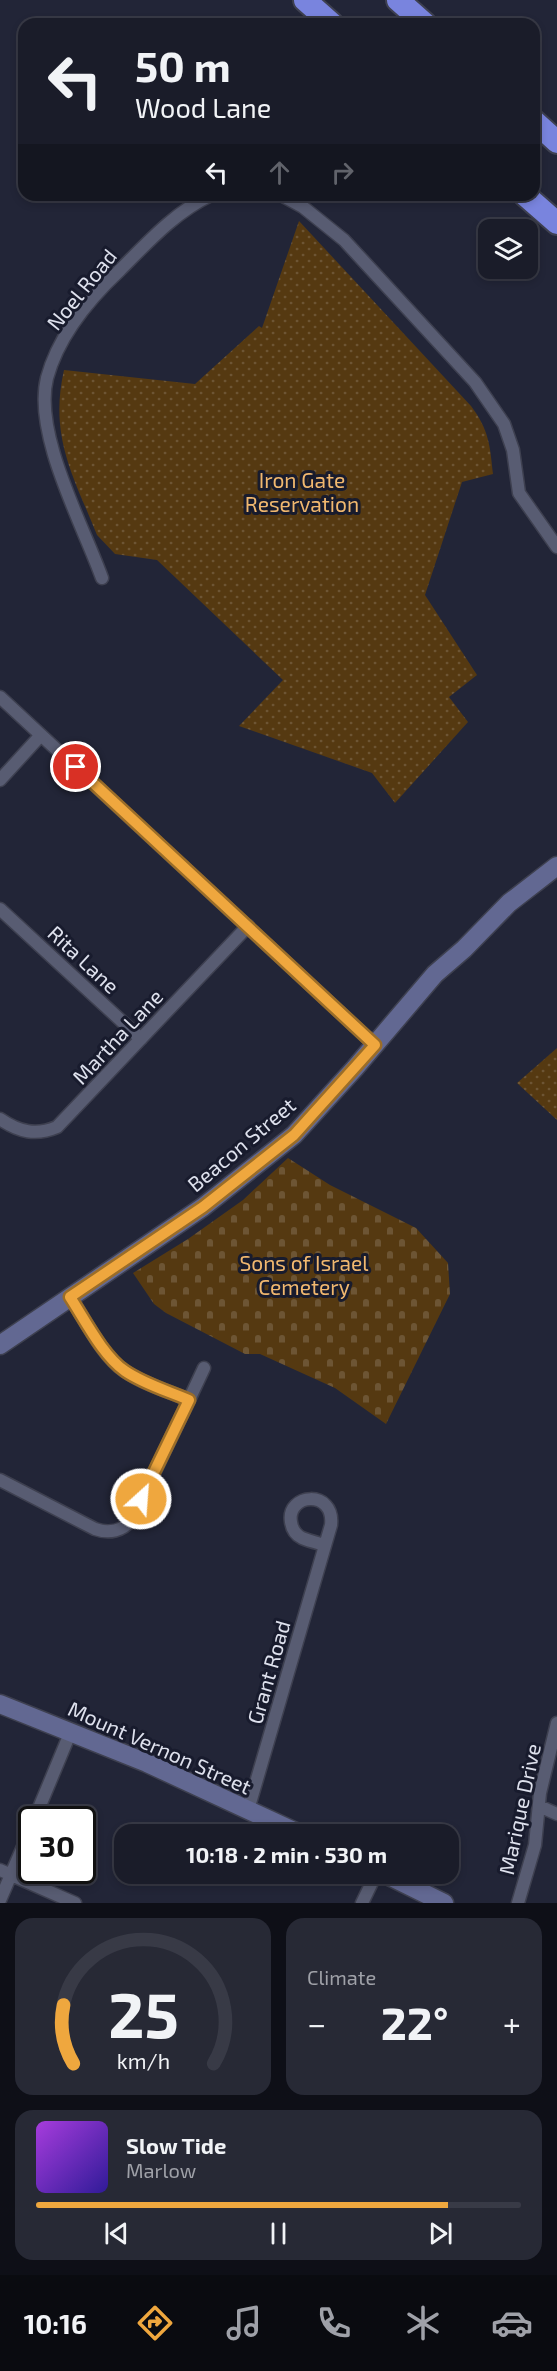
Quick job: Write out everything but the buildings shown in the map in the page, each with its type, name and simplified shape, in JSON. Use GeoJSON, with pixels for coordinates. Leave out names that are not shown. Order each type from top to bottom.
{"type":"FeatureCollection","features":[{"type":"Feature","properties":{"kind":"highway"},"geometry":{"type":"LineString","coordinates":[[305,0],[325,18]]}},
{"type":"Feature","properties":{"kind":"highway"},"geometry":{"type":"LineString","coordinates":[[398,0],[418,18]]}},
{"type":"Feature","properties":{"kind":"highway"},"geometry":{"type":"LineString","coordinates":[[540,127],[557,142]]}},
{"type":"Feature","properties":{"kind":"highway"},"geometry":{"type":"LineString","coordinates":[[532,201],[557,223]]}},
{"type":"Feature","properties":{"kind":"main road","name":"Beacon Street"},"geometry":{"type":"LineString","coordinates":[[3,1339],[70,1297],[203,1207],[294,1135],[435,974],[464,950],[509,903],[557,866]]}},
{"type":"Feature","properties":{"kind":"main road","name":"Mount Vernon Street"},"geometry":{"type":"LineString","coordinates":[[0,1704],[147,1763],[278,1824]]}},
{"type":"Feature","properties":{"kind":"main road"},"geometry":{"type":"LineString","coordinates":[[405,1884],[444,1903]]}},
{"type":"Feature","properties":{"kind":"street","name":"Noel Road"},"geometry":{"type":"LineString","coordinates":[[102,578],[55,460],[45,418],[47,380],[60,344],[109,280],[190,204],[197,201]]}},
{"type":"Feature","properties":{"kind":"street"},"geometry":{"type":"LineString","coordinates":[[292,201],[303,207],[344,240],[419,318],[476,382],[504,424],[513,450],[519,493],[557,547]]}},
{"type":"Feature","properties":{"kind":"street"},"geometry":{"type":"LineString","coordinates":[[0,697],[375,1045]]}},
{"type":"Feature","properties":{"kind":"street"},"geometry":{"type":"LineString","coordinates":[[0,780],[41,735]]}},
{"type":"Feature","properties":{"kind":"street","name":"Rita Lane"},"geometry":{"type":"LineString","coordinates":[[0,909],[141,1039]]}},
{"type":"Feature","properties":{"kind":"street","name":"Martha Lane"},"geometry":{"type":"LineString","coordinates":[[0,1119],[34,1134],[57,1127],[248,926]]}},
{"type":"Feature","properties":{"kind":"street"},"geometry":{"type":"LineString","coordinates":[[70,1297],[118,1366],[189,1400]]}},
{"type":"Feature","properties":{"kind":"street"},"geometry":{"type":"LineString","coordinates":[[0,1480],[95,1529],[110,1532],[120,1529],[132,1519],[204,1368]]}},
{"type":"Feature","properties":{"kind":"street","name":"Grant Road"},"geometry":{"type":"LineString","coordinates":[[248,1810],[325,1545]]}},
{"type":"Feature","properties":{"kind":"street","name":"Marique Drive"},"geometry":{"type":"LineString","coordinates":[[518,1903],[535,1845],[539,1806],[557,1723]]}},
{"type":"Feature","properties":{"kind":"street"},"geometry":{"type":"LineString","coordinates":[[40,1806],[71,1731]]}},
{"type":"Feature","properties":{"kind":"street"},"geometry":{"type":"LineString","coordinates":[[539,1806],[557,1814]]}},
{"type":"Feature","properties":{"kind":"street"},"geometry":{"type":"LineString","coordinates":[[0,1900],[6,1872],[18,1851]]}},
{"type":"Feature","properties":{"kind":"street"},"geometry":{"type":"LineString","coordinates":[[6,1872],[75,1903]]}},
{"type":"Feature","properties":{"kind":"street"},"geometry":{"type":"LineString","coordinates":[[362,1903],[371,1884]]}},
{"type":"Feature","properties":{"kind":"green space","name":"Iron Gate Reservation"},"geometry":{"type":"Polygon","coordinates":[[[299,221],[471,406],[482,423],[489,446],[493,474],[462,482],[425,595],[477,675],[449,697],[468,722],[395,803],[372,773],[239,726],[283,680],[157,560],[115,554],[97,535],[72,474],[62,435],[59,415],[64,370],[195,384],[259,326],[262,328],[299,221]]]}},
{"type":"Feature","properties":{"kind":"green space"},"geometry":{"type":"Polygon","coordinates":[[[557,1048],[557,1120],[517,1083],[557,1048]]]}},
{"type":"Feature","properties":{"kind":"green space","name":"Sons of Israel Cemetery"},"geometry":{"type":"Polygon","coordinates":[[[288,1158],[330,1185],[416,1228],[448,1263],[450,1294],[386,1424],[335,1388],[260,1354],[245,1354],[166,1313],[154,1304],[133,1273],[188,1239],[243,1200],[288,1158]]]}},
{"type":"Feature","properties":{"kind":"route"},"geometry":{"type":"LineString","coordinates":[[76,767],[375,1045],[294,1135],[203,1207],[70,1297],[118,1366],[189,1400],[141,1499]]}}]}
